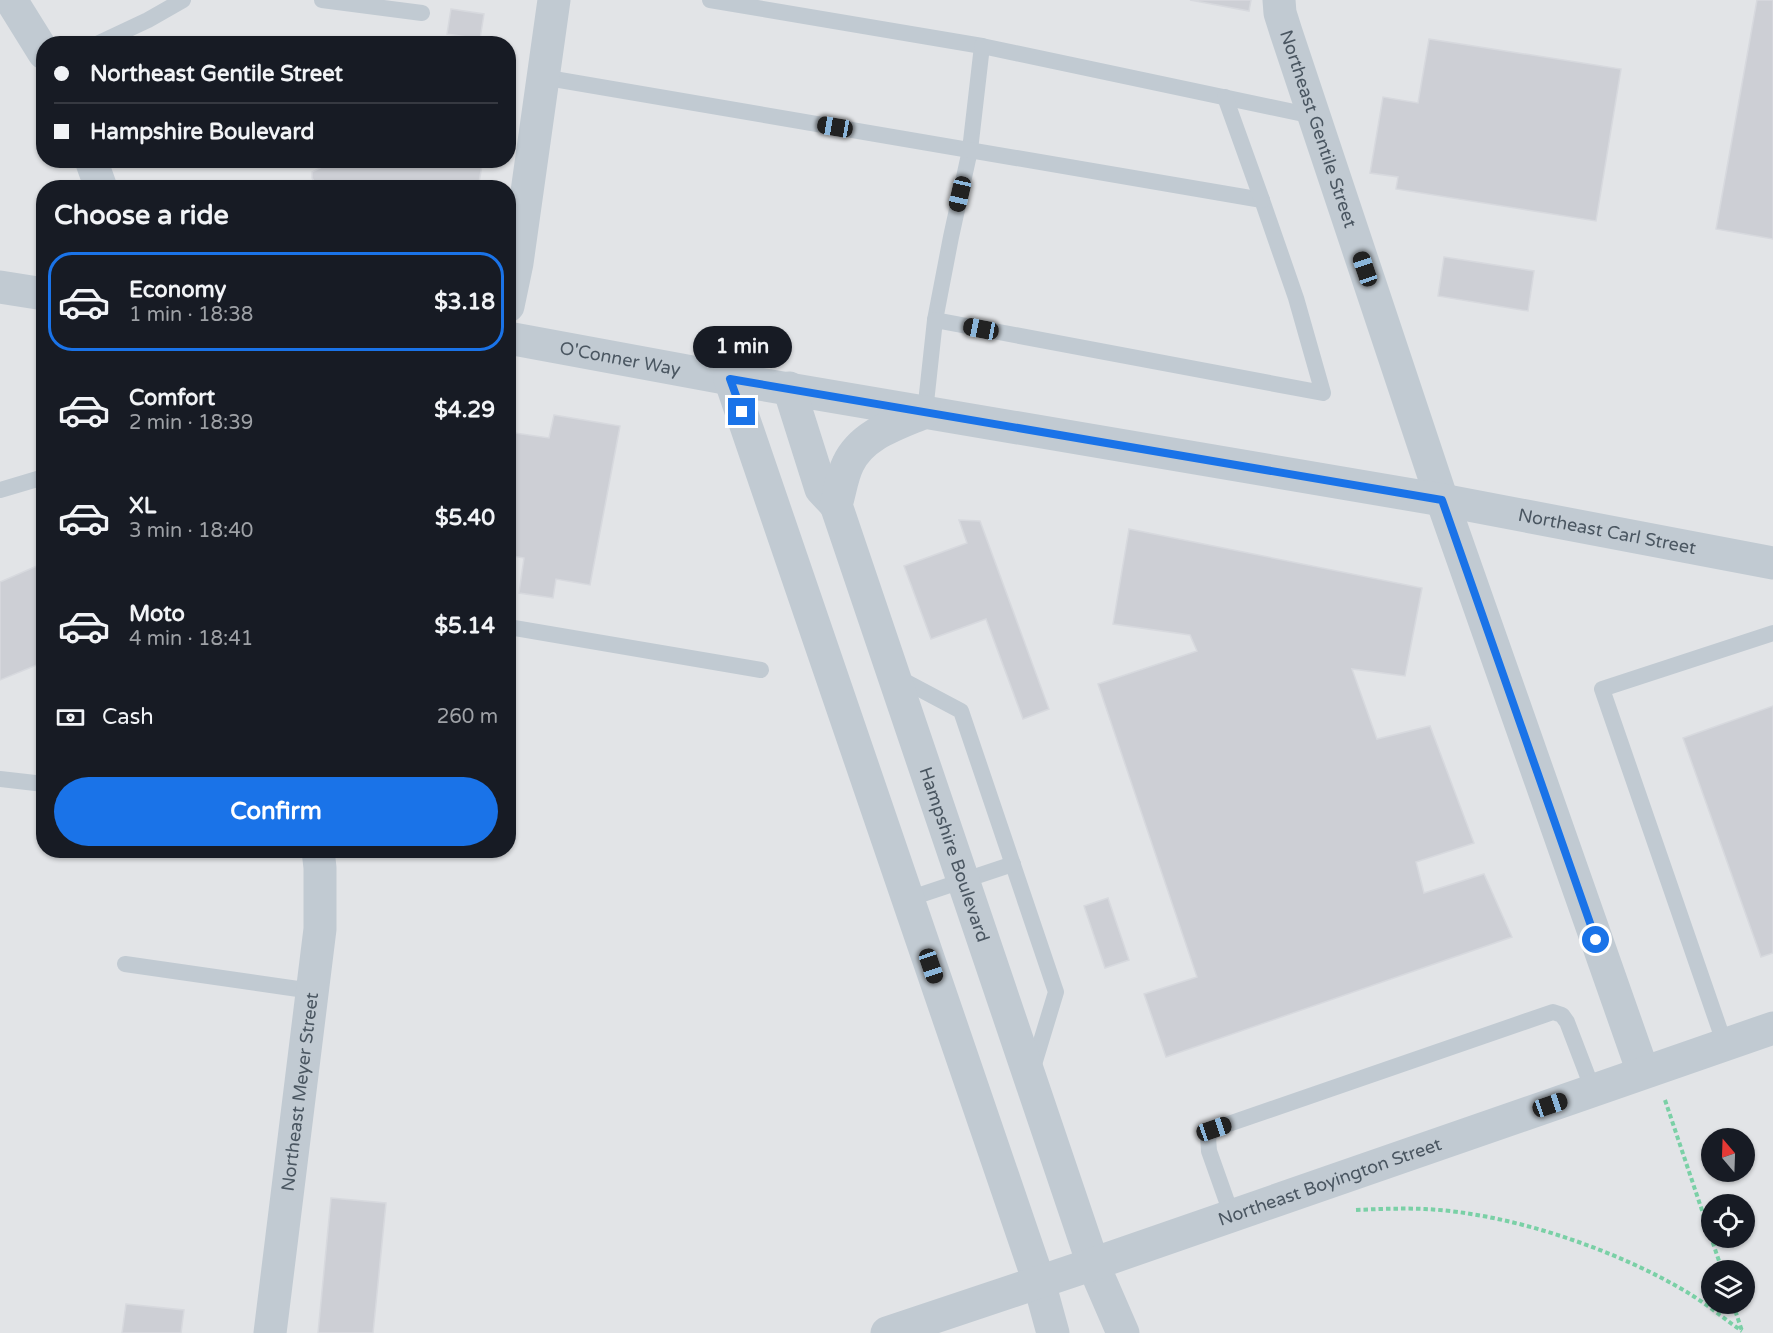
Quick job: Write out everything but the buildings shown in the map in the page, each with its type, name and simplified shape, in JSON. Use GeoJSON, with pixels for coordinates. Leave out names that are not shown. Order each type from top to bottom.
{"type":"FeatureCollection","features":[{"type":"Feature","properties":{"kind":"street"},"geometry":{"type":"LineString","coordinates":[[11,0],[36,40]]}},
{"type":"Feature","properties":{"kind":"street"},"geometry":{"type":"LineString","coordinates":[[516,262],[554,0]]}},
{"type":"Feature","properties":{"kind":"street","name":"Northeast Gentile Street"},"geometry":{"type":"LineString","coordinates":[[1279,0],[1280,13],[1313,116],[1442,500],[1648,1070]]}},
{"type":"Feature","properties":{"kind":"street"},"geometry":{"type":"LineString","coordinates":[[0,287],[36,293]]}},
{"type":"Feature","properties":{"kind":"street","name":"O'Conner Way"},"geometry":{"type":"LineString","coordinates":[[516,339],[730,379],[1442,500]]}},
{"type":"Feature","properties":{"kind":"street"},"geometry":{"type":"LineString","coordinates":[[730,379],[1039,1282],[1053,1333]]}},
{"type":"Feature","properties":{"kind":"street","name":"Hampshire Boulevard"},"geometry":{"type":"LineString","coordinates":[[789,388],[821,489],[836,505],[1093,1264],[1123,1333]]}},
{"type":"Feature","properties":{"kind":"street"},"geometry":{"type":"LineString","coordinates":[[836,505],[848,464],[856,451],[869,438],[925,412]]}},
{"type":"Feature","properties":{"kind":"street","name":"Northeast Carl Street"},"geometry":{"type":"LineString","coordinates":[[1442,500],[1773,563]]}},
{"type":"Feature","properties":{"kind":"street","name":"Northeast Meyer Street"},"geometry":{"type":"LineString","coordinates":[[270,1333],[320,928],[319,858]]}},
{"type":"Feature","properties":{"kind":"street","name":"Northeast Boyington Street"},"geometry":{"type":"LineString","coordinates":[[886,1333],[1093,1264],[1773,1028]]}},
{"type":"Feature","properties":{"kind":"lane"},"geometry":{"type":"LineString","coordinates":[[114,36],[183,0]]}},
{"type":"Feature","properties":{"kind":"lane"},"geometry":{"type":"LineString","coordinates":[[322,0],[422,13]]}},
{"type":"Feature","properties":{"kind":"lane"},"geometry":{"type":"LineString","coordinates":[[710,0],[981,46],[1313,116]]}},
{"type":"Feature","properties":{"kind":"lane"},"geometry":{"type":"LineString","coordinates":[[925,412],[935,320],[970,150],[981,46]]}},
{"type":"Feature","properties":{"kind":"lane"},"geometry":{"type":"LineString","coordinates":[[542,77],[1262,200]]}},
{"type":"Feature","properties":{"kind":"lane"},"geometry":{"type":"LineString","coordinates":[[935,320],[1323,393],[1296,298],[1225,97]]}},
{"type":"Feature","properties":{"kind":"lane"},"geometry":{"type":"LineString","coordinates":[[0,490],[36,479]]}},
{"type":"Feature","properties":{"kind":"lane"},"geometry":{"type":"LineString","coordinates":[[516,628],[761,670]]}},
{"type":"Feature","properties":{"kind":"lane"},"geometry":{"type":"LineString","coordinates":[[1725,1045],[1602,689],[1773,633]]}},
{"type":"Feature","properties":{"kind":"lane"},"geometry":{"type":"LineString","coordinates":[[894,676],[961,711],[1013,864],[1056,992],[1030,1077]]}},
{"type":"Feature","properties":{"kind":"lane"},"geometry":{"type":"LineString","coordinates":[[0,779],[36,783]]}},
{"type":"Feature","properties":{"kind":"lane"},"geometry":{"type":"LineString","coordinates":[[908,899],[1013,864]]}},
{"type":"Feature","properties":{"kind":"lane"},"geometry":{"type":"LineString","coordinates":[[125,964],[312,991]]}},
{"type":"Feature","properties":{"kind":"lane"},"geometry":{"type":"LineString","coordinates":[[1232,1216],[1209,1151],[1208,1137],[1214,1129],[1553,1012],[1562,1016],[1567,1022],[1593,1089]]}},
{"type":"Feature","properties":{"kind":"path"},"geometry":{"type":"LineString","coordinates":[[1648,1070],[1718,1260]]}},
{"type":"Feature","properties":{"kind":"path"},"geometry":{"type":"LineString","coordinates":[[1325,1183],[1333,1204],[1341,1210],[1426,1209],[1470,1214],[1546,1231],[1588,1246],[1629,1262],[1684,1290],[1742,1332]]}},
{"type":"Feature","properties":{"kind":"path"},"geometry":{"type":"LineString","coordinates":[[1736,1314],[1742,1332]]}},
{"type":"Feature","properties":{"kind":"path"},"geometry":{"type":"LineString","coordinates":[[1736,1333],[1742,1332]]}},
{"type":"Feature","properties":{"kind":"shaded area"},"geometry":{"type":"Polygon","coordinates":[[[0,0],[1773,0],[1773,1333],[0,1333],[0,0]]]}},
{"type":"Feature","properties":{"kind":"route"},"geometry":{"type":"LineString","coordinates":[[742,412],[730,379],[1442,500],[1596,940]]}}]}
